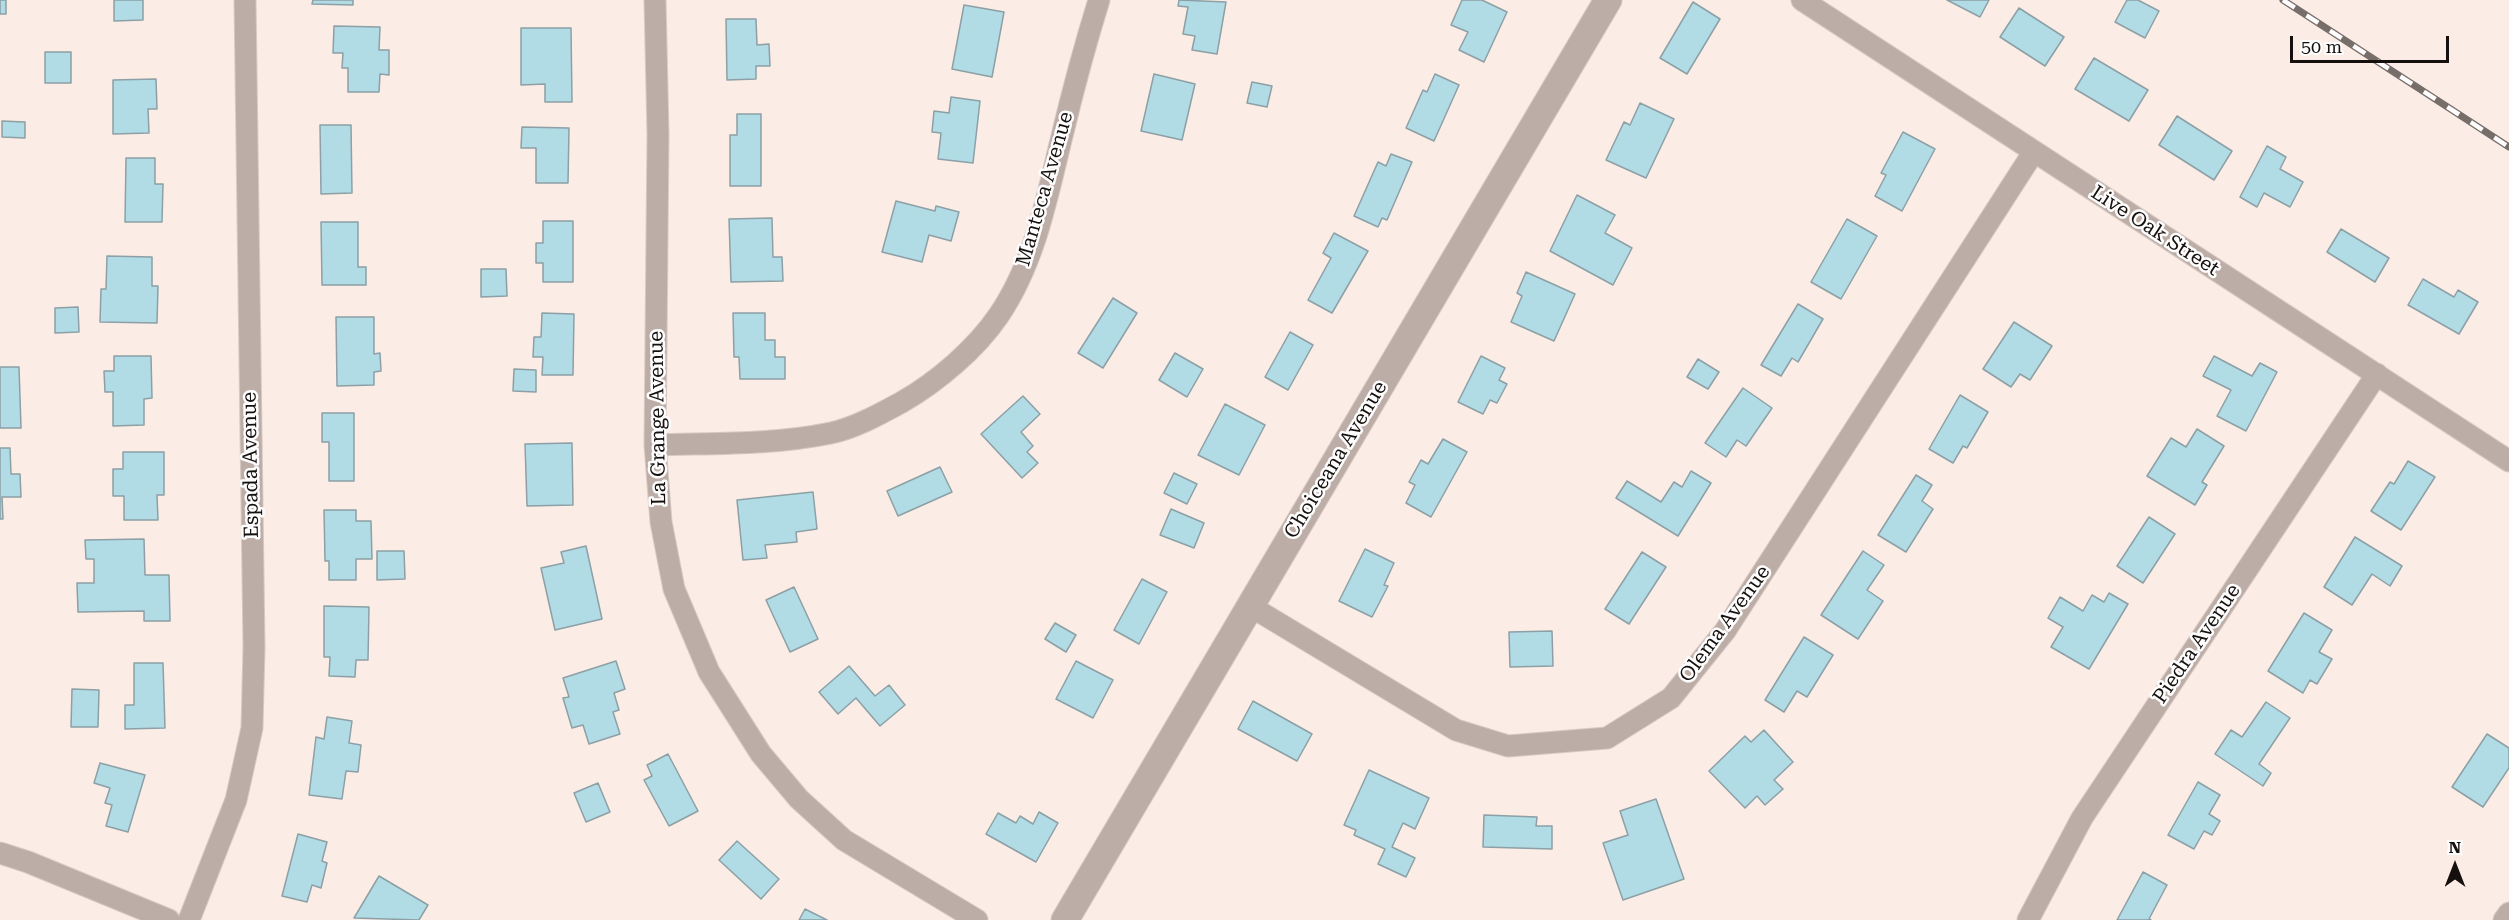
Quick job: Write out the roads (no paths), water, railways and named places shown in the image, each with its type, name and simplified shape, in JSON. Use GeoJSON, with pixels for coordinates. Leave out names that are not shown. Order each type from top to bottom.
{"type":"FeatureCollection","features":[{"type":"Feature","properties":{"kind":"street","name":"Espada Avenue"},"geometry":{"type":"LineString","coordinates":[[189,920],[236,800],[252,728],[254,647],[245,0]]}},
{"type":"Feature","properties":{"kind":"street","name":"La Grange Avenue"},"geometry":{"type":"LineString","coordinates":[[655,0],[658,134],[655,445],[661,522],[674,590],[709,672],[761,754],[799,799],[844,840],[977,920]]}},
{"type":"Feature","properties":{"kind":"street","name":"Manteca Avenue"},"geometry":{"type":"LineString","coordinates":[[655,445],[790,440],[834,433],[881,413],[917,393],[950,369],[999,315],[1027,263],[1046,202],[1079,64],[1099,0]]}},
{"type":"Feature","properties":{"kind":"street","name":"Choiceana Avenue"},"geometry":{"type":"LineString","coordinates":[[1065,920],[1608,0]]}},
{"type":"Feature","properties":{"kind":"street","name":"Live Oak Street"},"geometry":{"type":"LineString","coordinates":[[1802,0],[2509,461]]}},
{"type":"Feature","properties":{"kind":"street","name":"Olema Avenue"},"geometry":{"type":"LineString","coordinates":[[1250,606],[1456,730],[1508,746],[1607,738],[1671,698],[1725,631],[2034,153]]}},
{"type":"Feature","properties":{"kind":"street","name":"Piedra Avenue"},"geometry":{"type":"LineString","coordinates":[[2028,920],[2082,818],[2377,374]]}},
{"type":"Feature","properties":{"kind":"street"},"geometry":{"type":"LineString","coordinates":[[0,854],[28,862],[169,920]]}},
{"type":"Feature","properties":{"kind":"street"},"geometry":{"type":"LineString","coordinates":[[2504,920],[2509,913]]}},
{"type":"Feature","properties":{"kind":"railway"},"geometry":{"type":"LineString","coordinates":[[2283,0],[2509,147]]}}]}
